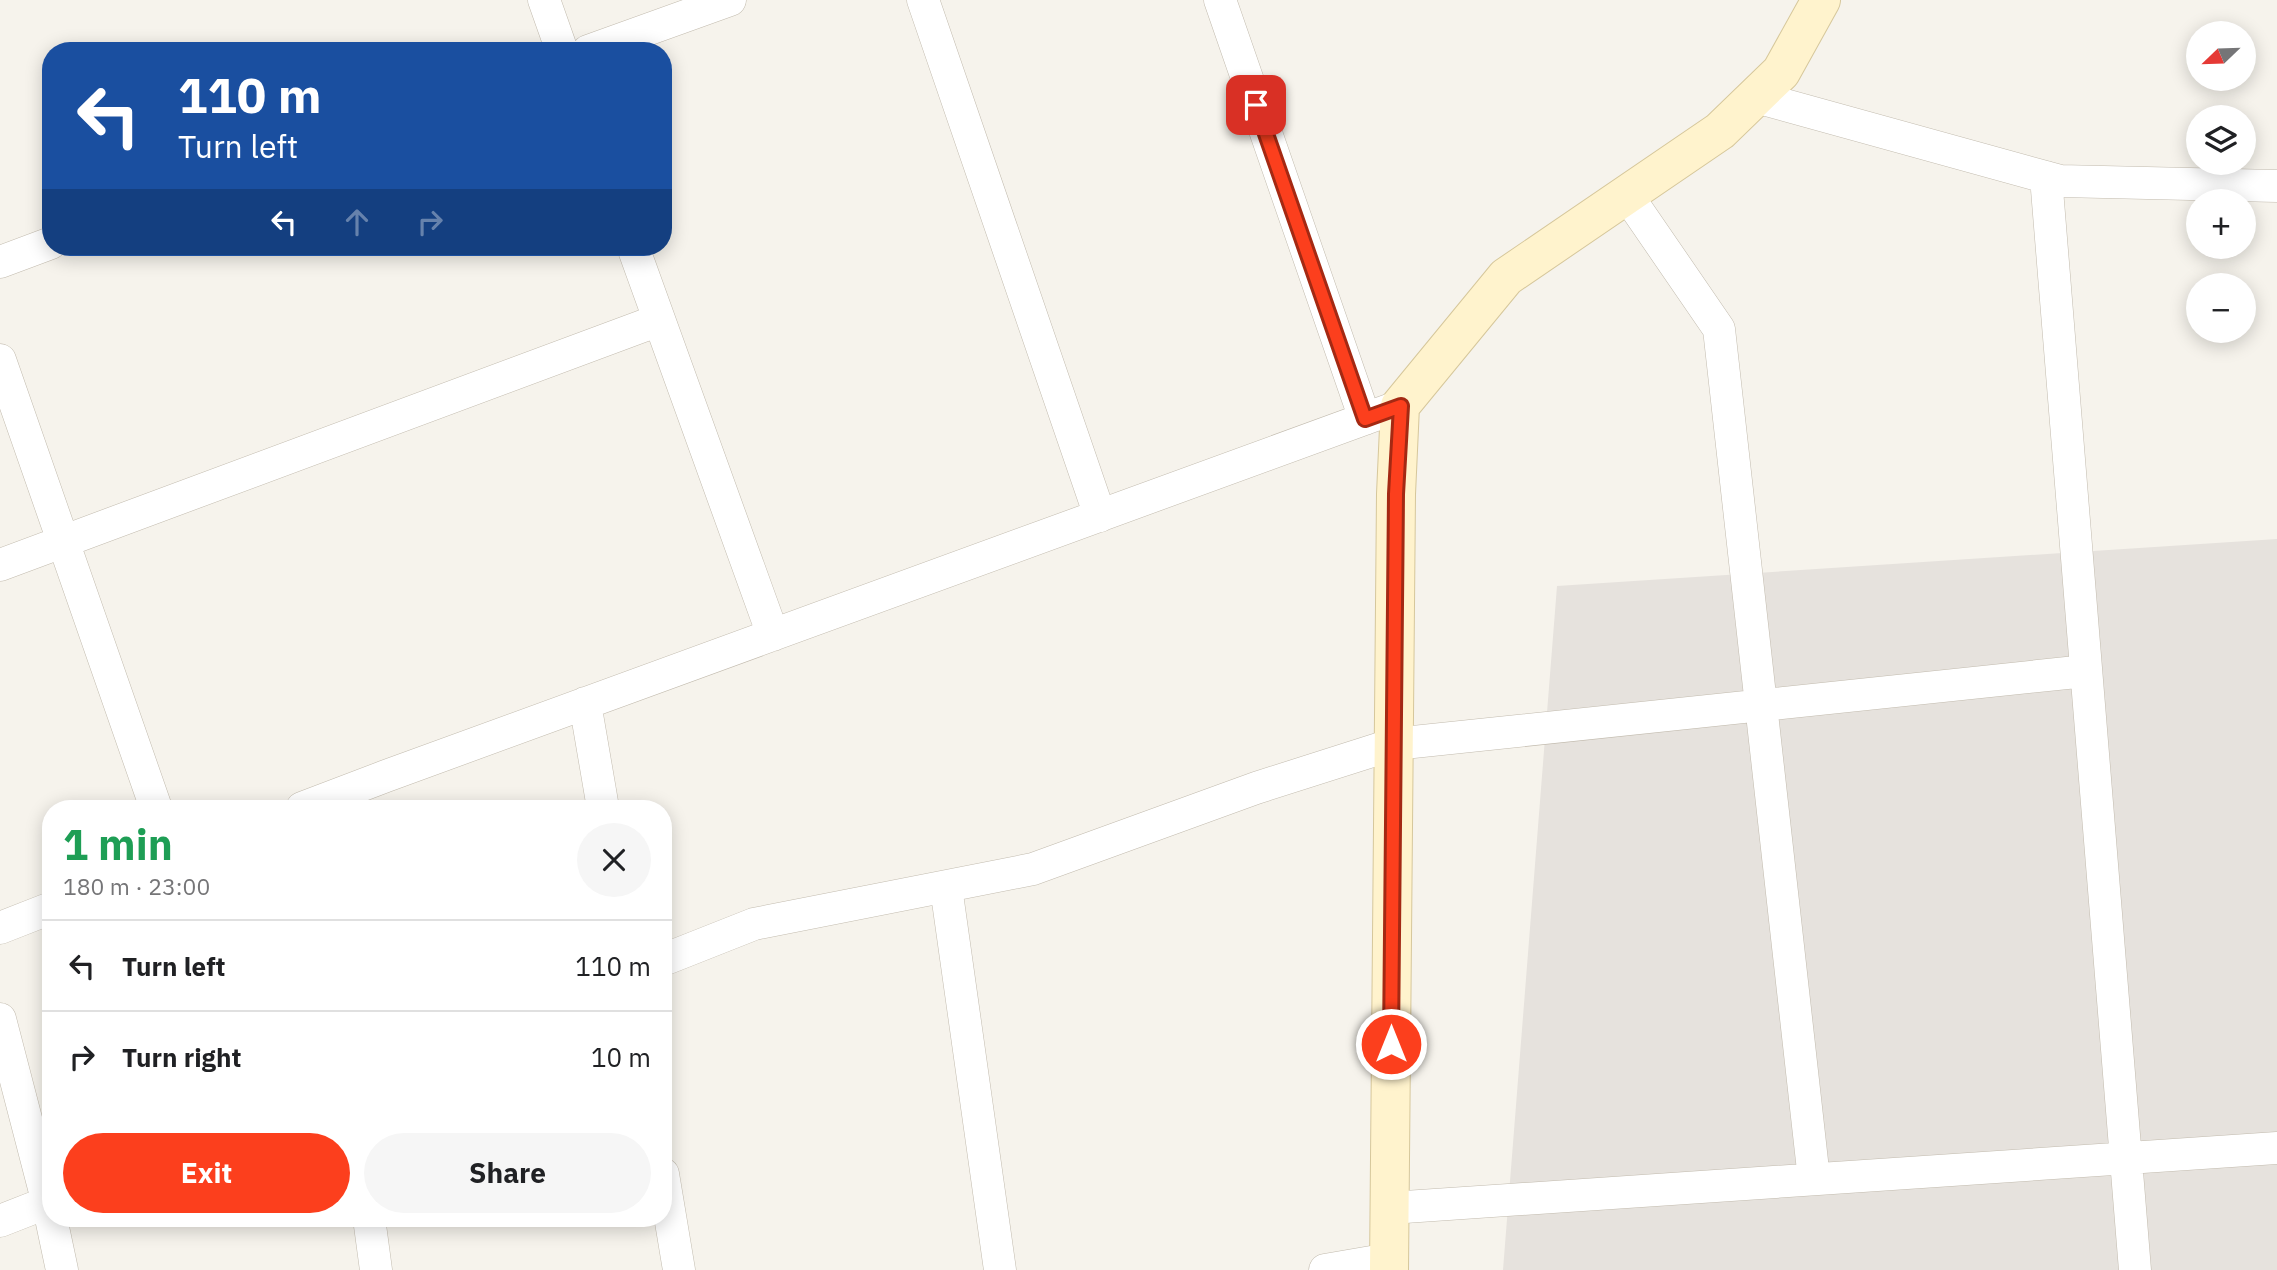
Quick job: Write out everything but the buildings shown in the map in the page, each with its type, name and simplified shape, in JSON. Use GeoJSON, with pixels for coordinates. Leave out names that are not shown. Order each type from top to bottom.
{"type":"FeatureCollection","features":[{"type":"Feature","properties":{"kind":"main road"},"geometry":{"type":"LineString","coordinates":[[1389,1264],[1396,494],[1401,406],[1506,277],[1720,131],[1756,97],[1781,72],[1821,0]]}},
{"type":"Feature","properties":{"kind":"street"},"geometry":{"type":"LineString","coordinates":[[544,0],[559,42]]}},
{"type":"Feature","properties":{"kind":"street"},"geometry":{"type":"LineString","coordinates":[[613,42],[730,0]]}},
{"type":"Feature","properties":{"kind":"street"},"geometry":{"type":"LineString","coordinates":[[923,0],[1100,516]]}},
{"type":"Feature","properties":{"kind":"street"},"geometry":{"type":"LineString","coordinates":[[1220,0],[1365,419]]}},
{"type":"Feature","properties":{"kind":"street"},"geometry":{"type":"LineString","coordinates":[[1756,97],[2060,181],[2277,186]]}},
{"type":"Feature","properties":{"kind":"street"},"geometry":{"type":"LineString","coordinates":[[2046,177],[2135,1270]]}},
{"type":"Feature","properties":{"kind":"street"},"geometry":{"type":"LineString","coordinates":[[1627,195],[1720,329],[1814,1179]]}},
{"type":"Feature","properties":{"kind":"street"},"geometry":{"type":"LineString","coordinates":[[0,262],[42,246]]}},
{"type":"Feature","properties":{"kind":"street"},"geometry":{"type":"LineString","coordinates":[[636,256],[773,635]]}},
{"type":"Feature","properties":{"kind":"street"},"geometry":{"type":"LineString","coordinates":[[0,565],[659,320]]}},
{"type":"Feature","properties":{"kind":"street"},"geometry":{"type":"LineString","coordinates":[[0,360],[153,800]]}},
{"type":"Feature","properties":{"kind":"street"},"geometry":{"type":"LineString","coordinates":[[323,800],[1401,406]]}},
{"type":"Feature","properties":{"kind":"street"},"geometry":{"type":"LineString","coordinates":[[672,956],[754,924],[1034,869],[1256,788],[1394,744],[2086,671]]}},
{"type":"Feature","properties":{"kind":"street"},"geometry":{"type":"LineString","coordinates":[[585,703],[602,800]]}},
{"type":"Feature","properties":{"kind":"street"},"geometry":{"type":"LineString","coordinates":[[946,887],[1000,1270]]}},
{"type":"Feature","properties":{"kind":"street"},"geometry":{"type":"LineString","coordinates":[[0,928],[42,912]]}},
{"type":"Feature","properties":{"kind":"street"},"geometry":{"type":"LineString","coordinates":[[0,1018],[42,1178]]}},
{"type":"Feature","properties":{"kind":"street"},"geometry":{"type":"LineString","coordinates":[[1390,1208],[2277,1147]]}},
{"type":"Feature","properties":{"kind":"street"},"geometry":{"type":"LineString","coordinates":[[0,1221],[42,1211]]}},
{"type":"Feature","properties":{"kind":"street"},"geometry":{"type":"LineString","coordinates":[[54,1227],[62,1270]]}},
{"type":"Feature","properties":{"kind":"street"},"geometry":{"type":"LineString","coordinates":[[370,1227],[376,1270]]}},
{"type":"Feature","properties":{"kind":"street"},"geometry":{"type":"LineString","coordinates":[[672,1227],[679,1270]]}},
{"type":"Feature","properties":{"kind":"street"},"geometry":{"type":"LineString","coordinates":[[1325,1270],[1389,1264]]}},
{"type":"Feature","properties":{"kind":"shaded area"},"geometry":{"type":"Polygon","coordinates":[[[2277,539],[2277,1270],[1503,1270],[1557,586],[2277,539]]]}},
{"type":"Feature","properties":{"kind":"route"},"geometry":{"type":"LineString","coordinates":[[1256,105],[1365,419],[1401,406],[1396,494],[1391,1044]]}}]}
